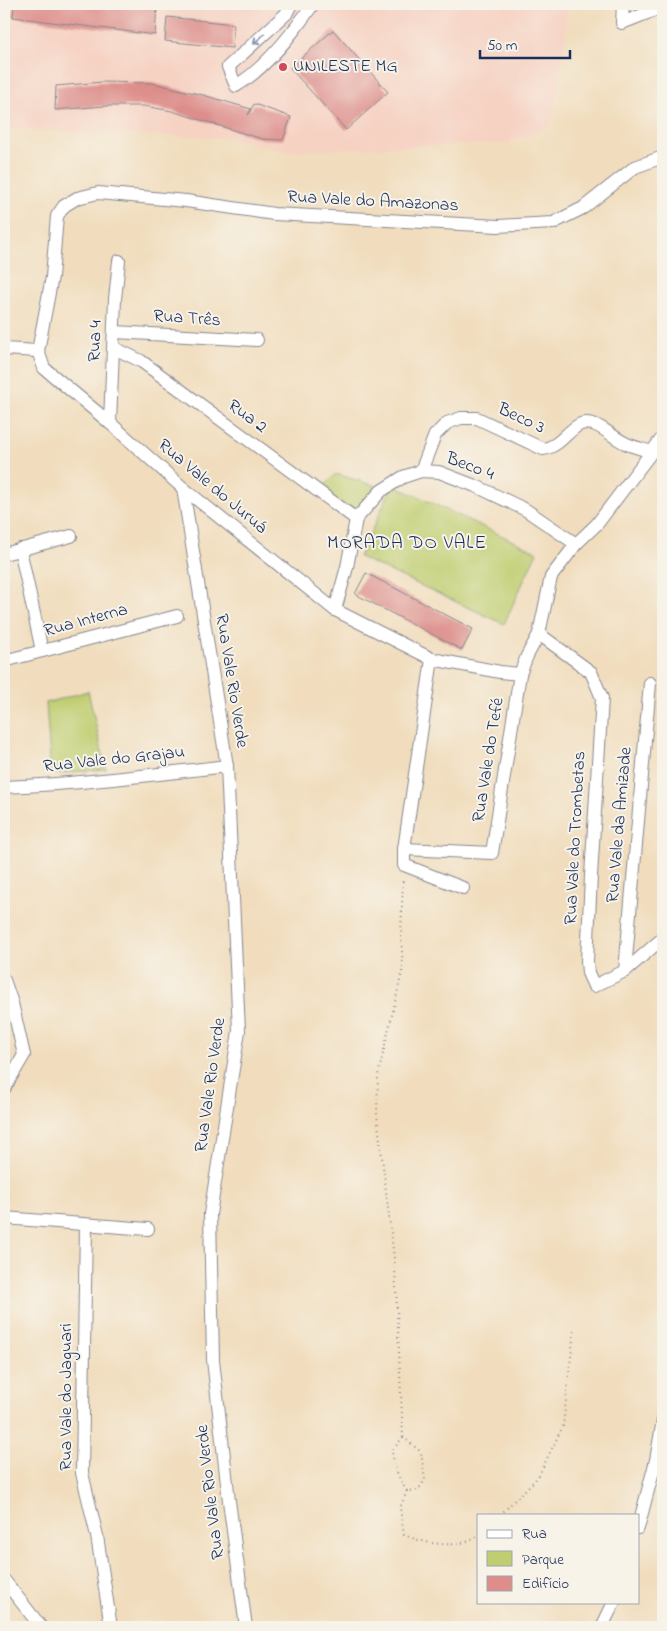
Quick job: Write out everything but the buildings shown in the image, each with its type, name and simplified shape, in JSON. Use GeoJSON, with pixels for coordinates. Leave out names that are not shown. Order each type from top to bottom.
{"type":"FeatureCollection","features":[{"type":"Feature","properties":{"kind":"street"},"geometry":{"type":"LineString","coordinates":[[291,4],[286,14],[228,67],[236,86],[249,78],[294,32],[313,4]]}},
{"type":"Feature","properties":{"kind":"street"},"geometry":{"type":"LineString","coordinates":[[623,4],[622,23],[663,7]]}},
{"type":"Feature","properties":{"kind":"street","name":"Rua Vale do Amazonas"},"geometry":{"type":"LineString","coordinates":[[38,351],[52,277],[57,216],[64,206],[77,198],[98,193],[186,201],[274,214],[498,226],[553,223],[583,208],[635,167],[663,157]]}},
{"type":"Feature","properties":{"kind":"street","name":"Rua 4"},"geometry":{"type":"LineString","coordinates":[[110,423],[115,299],[119,261]]}},
{"type":"Feature","properties":{"kind":"street","name":"Rua Três"},"geometry":{"type":"LineString","coordinates":[[114,332],[257,340]]}},
{"type":"Feature","properties":{"kind":"street","name":"Rua 2"},"geometry":{"type":"LineString","coordinates":[[114,348],[141,361],[356,519]]}},
{"type":"Feature","properties":{"kind":"street"},"geometry":{"type":"LineString","coordinates":[[4,349],[38,351]]}},
{"type":"Feature","properties":{"kind":"street","name":"Rua Vale do Juruá"},"geometry":{"type":"LineString","coordinates":[[38,351],[44,368],[183,488],[334,610],[432,659],[520,674]]}},
{"type":"Feature","properties":{"kind":"street","name":"Beco 3"},"geometry":{"type":"LineString","coordinates":[[421,471],[435,435],[447,423],[461,418],[477,418],[543,449],[552,448],[579,425],[586,422],[595,425],[625,443],[651,452]]}},
{"type":"Feature","properties":{"kind":"street","name":"Rua Vale do Tefé"},"geometry":{"type":"LineString","coordinates":[[404,849],[492,853],[520,674],[539,634],[551,577],[576,544],[597,524],[663,437]]}},
{"type":"Feature","properties":{"kind":"street","name":"Beco 4"},"geometry":{"type":"LineString","coordinates":[[356,519],[381,491],[403,477],[421,471],[439,472],[526,510],[576,544]]}},
{"type":"Feature","properties":{"kind":"street","name":"Rua Vale Rio Verde"},"geometry":{"type":"LineString","coordinates":[[183,488],[227,766],[239,1031],[210,1214],[213,1350],[228,1491],[246,1627]]}},
{"type":"Feature","properties":{"kind":"street"},"geometry":{"type":"LineString","coordinates":[[334,610],[346,567],[356,519]]}},
{"type":"Feature","properties":{"kind":"street"},"geometry":{"type":"LineString","coordinates":[[4,554],[71,536]]}},
{"type":"Feature","properties":{"kind":"street"},"geometry":{"type":"LineString","coordinates":[[20,549],[42,651]]}},
{"type":"Feature","properties":{"kind":"street","name":"Rua Interna"},"geometry":{"type":"LineString","coordinates":[[4,661],[177,616]]}},
{"type":"Feature","properties":{"kind":"street","name":"Rua Vale do Trombetas"},"geometry":{"type":"LineString","coordinates":[[539,634],[590,672],[602,698],[590,876],[588,973],[594,986],[625,971],[663,938]]}},
{"type":"Feature","properties":{"kind":"street"},"geometry":{"type":"LineString","coordinates":[[432,659],[404,849],[404,865],[463,888]]}},
{"type":"Feature","properties":{"kind":"street","name":"Rua Vale da Amizade"},"geometry":{"type":"LineString","coordinates":[[625,971],[650,683]]}},
{"type":"Feature","properties":{"kind":"street","name":"Rua Vale do Grajau"},"geometry":{"type":"LineString","coordinates":[[4,787],[51,785],[227,766]]}},
{"type":"Feature","properties":{"kind":"street"},"geometry":{"type":"LineString","coordinates":[[4,980],[12,1003],[24,1055],[4,1088]]}},
{"type":"Feature","properties":{"kind":"street"},"geometry":{"type":"LineString","coordinates":[[4,1218],[148,1229]]}},
{"type":"Feature","properties":{"kind":"street","name":"Rua Vale do Jaguari"},"geometry":{"type":"LineString","coordinates":[[86,1225],[82,1473],[97,1536],[112,1627]]}},
{"type":"Feature","properties":{"kind":"street"},"geometry":{"type":"LineString","coordinates":[[640,1520],[656,1460],[663,1420]]}},
{"type":"Feature","properties":{"kind":"street"},"geometry":{"type":"LineString","coordinates":[[4,1580],[41,1627]]}},
{"type":"Feature","properties":{"kind":"street"},"geometry":{"type":"LineString","coordinates":[[602,1627],[613,1604]]}},
{"type":"Feature","properties":{"kind":"path"},"geometry":{"type":"LineString","coordinates":[[404,865],[401,937],[403,968],[378,1075],[378,1115],[394,1267],[403,1437],[392,1451],[393,1464],[399,1480],[407,1491]]}},
{"type":"Feature","properties":{"kind":"path"},"geometry":{"type":"LineString","coordinates":[[501,1514],[538,1477],[564,1426],[574,1332]]}},
{"type":"Feature","properties":{"kind":"path"},"geometry":{"type":"LineString","coordinates":[[403,1437],[421,1452],[425,1480],[418,1490],[407,1491]]}},
{"type":"Feature","properties":{"kind":"path"},"geometry":{"type":"LineString","coordinates":[[407,1491],[400,1508],[404,1536],[419,1542],[461,1545],[477,1537]]}},
{"type":"Feature","properties":{"kind":"shaded area","name":"UNILESTE MG"},"geometry":{"type":"Polygon","coordinates":[[[4,4],[567,4],[558,95],[550,126],[507,143],[287,151],[230,138],[4,129],[4,4]]]}},
{"type":"Feature","properties":{"kind":"green space"},"geometry":{"type":"Polygon","coordinates":[[[336,474],[376,486],[359,507],[347,508],[320,490],[336,474]]]}},
{"type":"Feature","properties":{"kind":"green space"},"geometry":{"type":"Polygon","coordinates":[[[393,485],[537,552],[504,624],[359,557],[393,485]]]}},
{"type":"Feature","properties":{"kind":"green space"},"geometry":{"type":"Polygon","coordinates":[[[88,691],[106,769],[51,774],[46,703],[88,691]]]}},
{"type":"Feature","properties":{"kind":"place","name":"UNILESTE MG"},"geometry":{"type":"Point","coordinates":[283,67]}},
{"type":"Feature","properties":{"kind":"district","name":"MORADA DO VALE"},"geometry":{"type":"Point","coordinates":[407,543]}}]}
